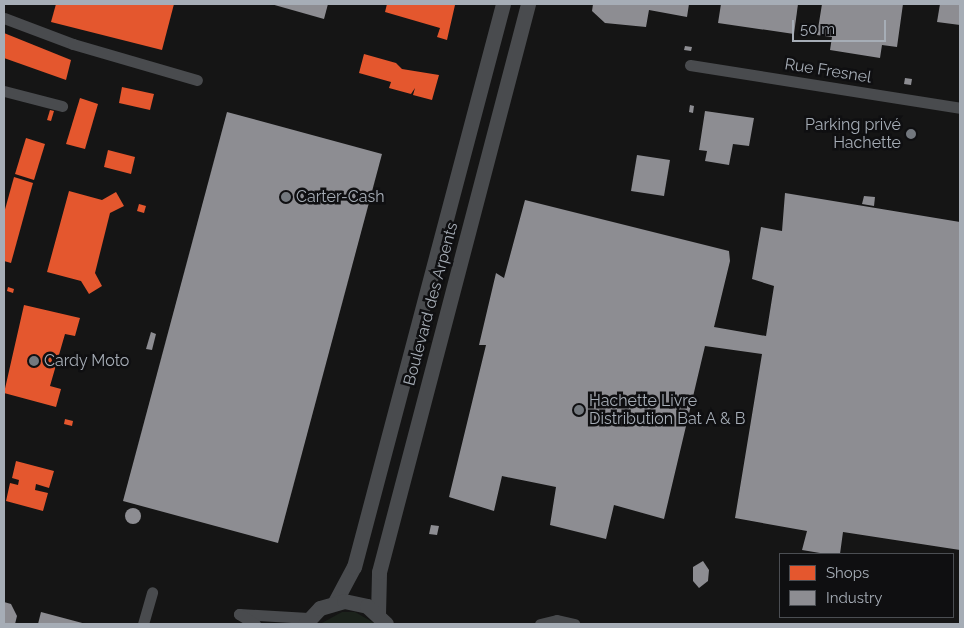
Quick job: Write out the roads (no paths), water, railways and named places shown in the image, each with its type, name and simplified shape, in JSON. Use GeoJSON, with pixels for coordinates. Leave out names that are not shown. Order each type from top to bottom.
{"type":"FeatureCollection","features":[{"type":"Feature","properties":{"kind":"street","name":"Boulevard des Arpents"},"geometry":{"type":"LineString","coordinates":[[334,602],[354,567],[503,4]]}},
{"type":"Feature","properties":{"kind":"street","name":"Boulevard des Arpents"},"geometry":{"type":"LineString","coordinates":[[382,619],[379,572],[528,4]]}},
{"type":"Feature","properties":{"kind":"street"},"geometry":{"type":"LineString","coordinates":[[4,18],[73,44],[197,80]]}},
{"type":"Feature","properties":{"kind":"street","name":"Rue Fresnel"},"geometry":{"type":"LineString","coordinates":[[690,65],[960,108]]}},
{"type":"Feature","properties":{"kind":"street"},"geometry":{"type":"LineString","coordinates":[[4,91],[62,106]]}},
{"type":"Feature","properties":{"kind":"street"},"geometry":{"type":"LineString","coordinates":[[143,624],[152,592]]}},
{"type":"Feature","properties":{"kind":"street"},"geometry":{"type":"LineString","coordinates":[[255,624],[239,614],[307,621],[334,602],[355,602],[382,619]]}},
{"type":"Feature","properties":{"kind":"street"},"geometry":{"type":"LineString","coordinates":[[540,624],[556,620],[575,624]]}},
{"type":"Feature","properties":{"kind":"place","name":"Parking privé Hachette"},"geometry":{"type":"Point","coordinates":[911,134]}},
{"type":"Feature","properties":{"kind":"place","name":"Carter-Cash"},"geometry":{"type":"Point","coordinates":[286,197]}},
{"type":"Feature","properties":{"kind":"place","name":"Cardy Moto"},"geometry":{"type":"Point","coordinates":[34,361]}},
{"type":"Feature","properties":{"kind":"place","name":"Hachette Livre Distribution Bat A & B"},"geometry":{"type":"Point","coordinates":[579,410]}}]}
